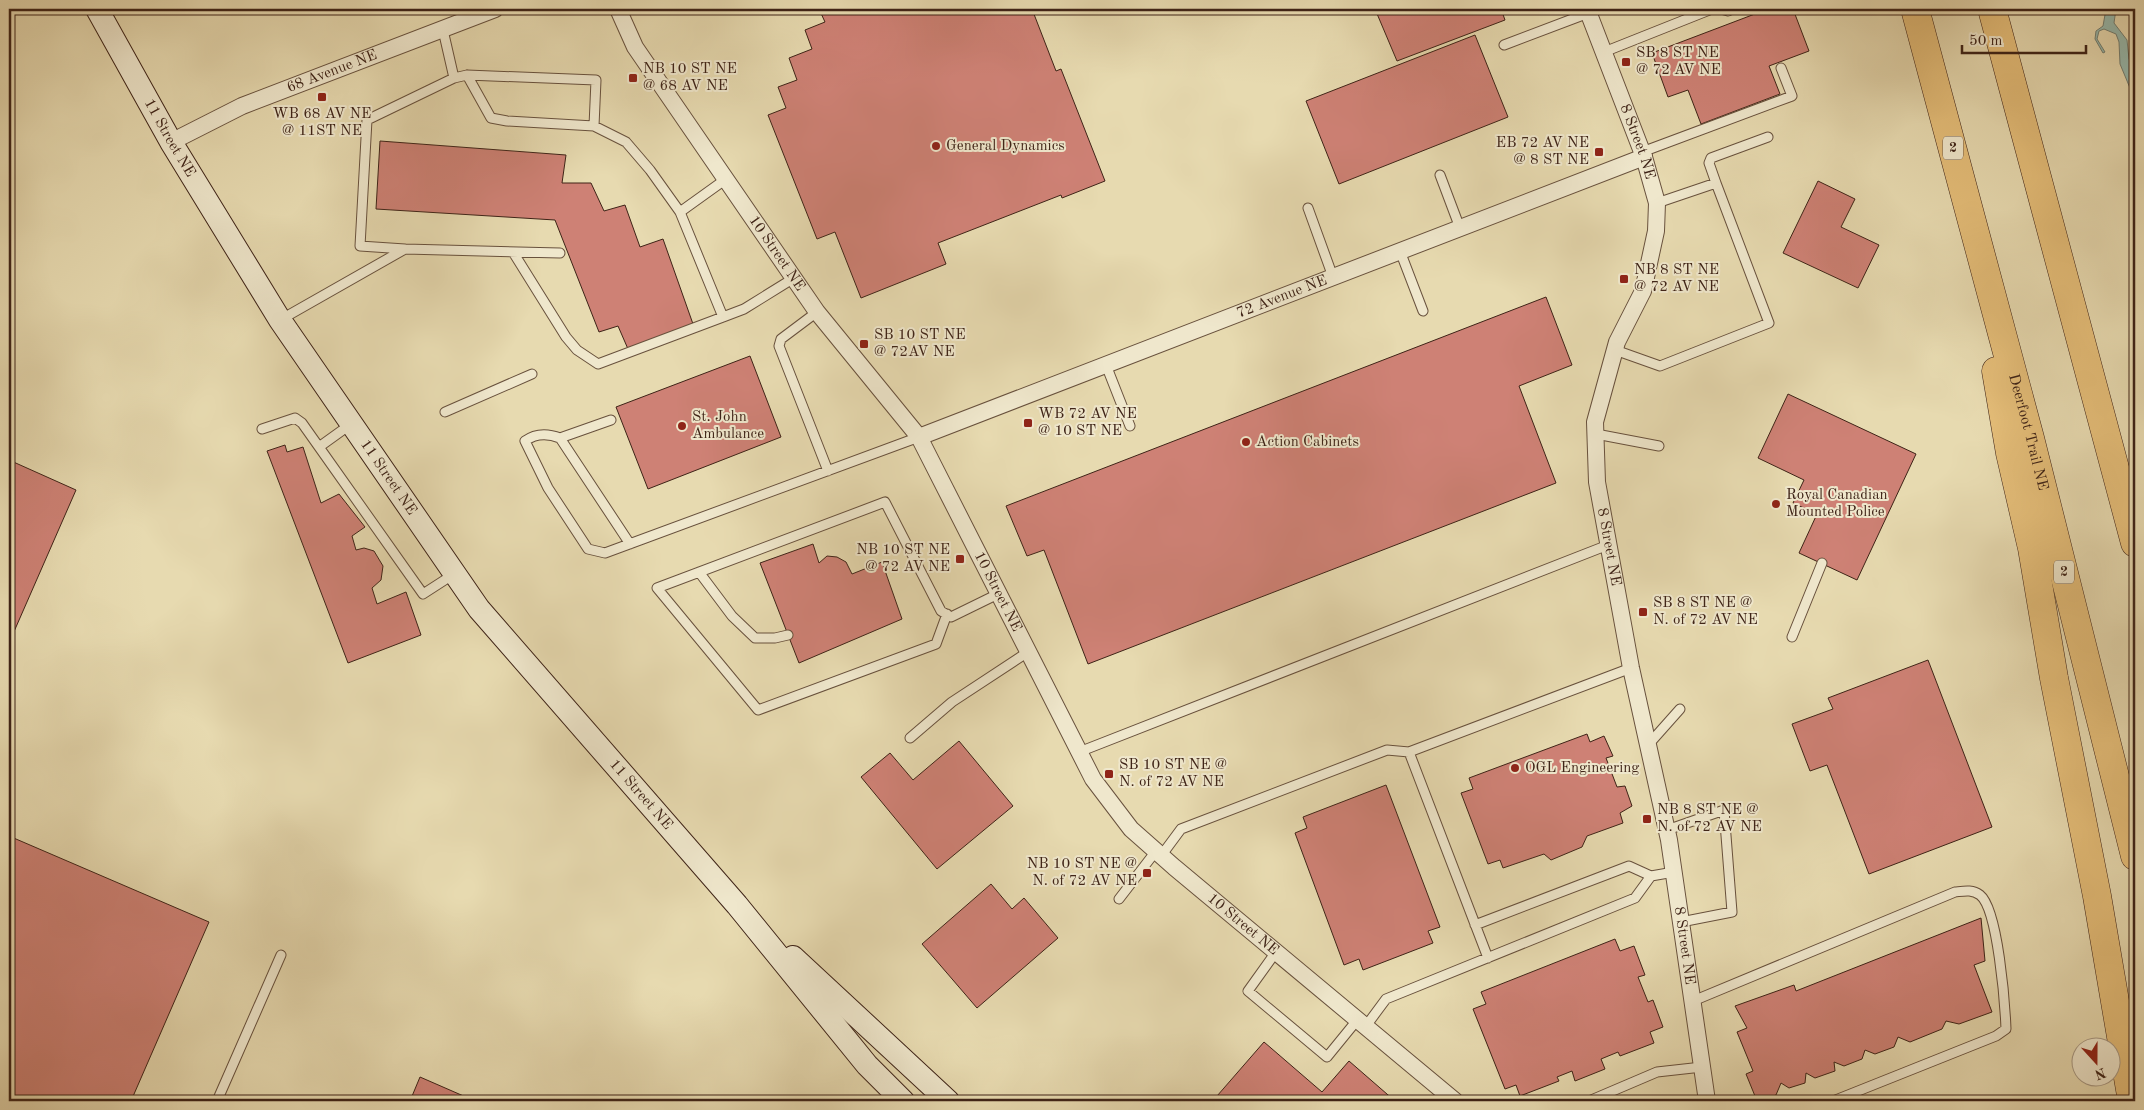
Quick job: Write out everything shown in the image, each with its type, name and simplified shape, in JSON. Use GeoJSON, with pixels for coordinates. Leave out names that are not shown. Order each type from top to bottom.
{"type":"FeatureCollection","features":[{"type":"Feature","properties":{"kind":"highway","name":"Deerfoot Trail NE"},"geometry":{"type":"LineString","coordinates":[[1915,9],[2032,447],[2135,856]]}},
{"type":"Feature","properties":{"kind":"highway"},"geometry":{"type":"LineString","coordinates":[[1992,9],[2135,543]]}},
{"type":"Feature","properties":{"kind":"highway"},"geometry":{"type":"LineString","coordinates":[[1990,288],[1993,356],[2010,453],[2032,548],[2054,678],[2097,896],[2132,1101]]}},
{"type":"Feature","properties":{"kind":"street","name":"11 Street NE"},"geometry":{"type":"LineString","coordinates":[[98,9],[171,142],[280,320],[479,609],[737,905],[814,1002],[895,1097]]}},
{"type":"Feature","properties":{"kind":"street","name":"68 Avenue NE"},"geometry":{"type":"LineString","coordinates":[[171,142],[242,106],[496,9]]}},
{"type":"Feature","properties":{"kind":"street","name":"10 Street NE"},"geometry":{"type":"LineString","coordinates":[[618,9],[635,47],[794,278],[818,312],[919,437],[1093,779],[1131,829],[1362,1022],[1450,1100]]}},
{"type":"Feature","properties":{"kind":"street","name":"8 Street NE"},"geometry":{"type":"LineString","coordinates":[[1592,10],[1604,52],[1643,154],[1657,203],[1656,232],[1643,291],[1617,342],[1596,422],[1597,482],[1631,668],[1667,830],[1707,1101]]}},
{"type":"Feature","properties":{"kind":"street","name":"72 Avenue NE"},"geometry":{"type":"LineString","coordinates":[[919,437],[1460,228],[1643,154]]}},
{"type":"Feature","properties":{"kind":"street","name":"11 Street NE"},"geometry":{"type":"LineString","coordinates":[[737,905],[948,1101]]}},
{"type":"Feature","properties":{"kind":"lane"},"geometry":{"type":"LineString","coordinates":[[1604,52],[1712,9]]}},
{"type":"Feature","properties":{"kind":"lane"},"geometry":{"type":"LineString","coordinates":[[1721,9],[1733,9]]}},
{"type":"Feature","properties":{"kind":"lane"},"geometry":{"type":"LineString","coordinates":[[1504,45],[1592,10]]}},
{"type":"Feature","properties":{"kind":"lane"},"geometry":{"type":"LineString","coordinates":[[443,30],[454,78]]}},
{"type":"Feature","properties":{"kind":"lane"},"geometry":{"type":"LineString","coordinates":[[1643,154],[1792,96],[1781,68]]}},
{"type":"Feature","properties":{"kind":"lane"},"geometry":{"type":"LineString","coordinates":[[467,75],[491,118],[507,121],[594,126],[626,142],[650,170],[680,212],[723,317]]}},
{"type":"Feature","properties":{"kind":"lane"},"geometry":{"type":"LineString","coordinates":[[560,254],[360,246],[367,120],[454,78],[467,75],[596,80],[594,126]]}},
{"type":"Feature","properties":{"kind":"lane"},"geometry":{"type":"LineString","coordinates":[[1615,350],[1660,366],[1769,323],[1708,163],[1711,158],[1768,137]]}},
{"type":"Feature","properties":{"kind":"lane"},"geometry":{"type":"LineString","coordinates":[[1440,175],[1460,228]]}},
{"type":"Feature","properties":{"kind":"lane"},"geometry":{"type":"LineString","coordinates":[[680,212],[726,179]]}},
{"type":"Feature","properties":{"kind":"lane"},"geometry":{"type":"LineString","coordinates":[[1657,203],[1716,183]]}},
{"type":"Feature","properties":{"kind":"lane"},"geometry":{"type":"LineString","coordinates":[[1308,208],[1333,277]]}},
{"type":"Feature","properties":{"kind":"lane"},"geometry":{"type":"LineString","coordinates":[[280,320],[405,249]]}},
{"type":"Feature","properties":{"kind":"lane"},"geometry":{"type":"LineString","coordinates":[[1400,251],[1423,311]]}},
{"type":"Feature","properties":{"kind":"lane"},"geometry":{"type":"LineString","coordinates":[[513,252],[566,337],[577,350],[598,364],[744,309],[794,278]]}},
{"type":"Feature","properties":{"kind":"lane"},"geometry":{"type":"LineString","coordinates":[[818,312],[781,339],[779,346],[828,471]]}},
{"type":"Feature","properties":{"kind":"lane"},"geometry":{"type":"LineString","coordinates":[[1106,365],[1130,426]]}},
{"type":"Feature","properties":{"kind":"lane"},"geometry":{"type":"LineString","coordinates":[[445,412],[532,374]]}},
{"type":"Feature","properties":{"kind":"lane"},"geometry":{"type":"LineString","coordinates":[[262,429],[295,418],[302,423],[423,594],[454,573]]}},
{"type":"Feature","properties":{"kind":"lane"},"geometry":{"type":"LineString","coordinates":[[560,438],[611,420]]}},
{"type":"Feature","properties":{"kind":"lane"},"geometry":{"type":"LineString","coordinates":[[319,447],[351,424]]}},
{"type":"Feature","properties":{"kind":"lane"},"geometry":{"type":"LineString","coordinates":[[630,544],[560,438],[550,434],[533,436],[525,441],[553,496],[588,548],[605,553],[630,544],[828,471],[919,437]]}},
{"type":"Feature","properties":{"kind":"lane"},"geometry":{"type":"LineString","coordinates":[[1596,434],[1659,446]]}},
{"type":"Feature","properties":{"kind":"lane"},"geometry":{"type":"LineString","coordinates":[[947,614],[936,644],[758,710],[657,588],[885,502],[941,612],[947,614],[951,616],[998,594]]}},
{"type":"Feature","properties":{"kind":"lane"},"geometry":{"type":"LineString","coordinates":[[1079,752],[1608,545]]}},
{"type":"Feature","properties":{"kind":"lane"},"geometry":{"type":"LineString","coordinates":[[1792,636],[1822,563]]}},
{"type":"Feature","properties":{"kind":"lane"},"geometry":{"type":"LineString","coordinates":[[699,572],[732,616],[755,638],[775,638],[788,635]]}},
{"type":"Feature","properties":{"kind":"lane"},"geometry":{"type":"LineString","coordinates":[[910,738],[952,702],[1028,652]]}},
{"type":"Feature","properties":{"kind":"lane"},"geometry":{"type":"LineString","coordinates":[[1119,899],[1181,829],[1387,750],[1409,752],[1631,668]]}},
{"type":"Feature","properties":{"kind":"lane"},"geometry":{"type":"LineString","coordinates":[[1648,745],[1680,709]]}},
{"type":"Feature","properties":{"kind":"lane"},"geometry":{"type":"LineString","coordinates":[[1409,752],[1488,958]]}},
{"type":"Feature","properties":{"kind":"lane"},"geometry":{"type":"LineString","coordinates":[[1667,830],[1725,810],[1732,912],[1681,922]]}},
{"type":"Feature","properties":{"kind":"lane"},"geometry":{"type":"LineString","coordinates":[[1475,926],[1629,866],[1651,876],[1674,872]]}},
{"type":"Feature","properties":{"kind":"lane"},"geometry":{"type":"LineString","coordinates":[[1276,952],[1248,991],[1327,1057],[1386,999],[1635,898],[1651,876]]}},
{"type":"Feature","properties":{"kind":"lane"},"geometry":{"type":"LineString","coordinates":[[1693,1001],[1955,892],[1969,890],[1981,895],[1990,909],[2005,996],[2006,1029],[1996,1036],[1832,1101]]}},
{"type":"Feature","properties":{"kind":"lane"},"geometry":{"type":"LineString","coordinates":[[217,1101],[281,955]]}},
{"type":"Feature","properties":{"kind":"lane"},"geometry":{"type":"LineString","coordinates":[[1589,1101],[1657,1072],[1702,1067]]}},
{"type":"Feature","properties":{"kind":"water"},"geometry":{"type":"Polygon","coordinates":[[[2106,9],[2116,9],[2114,23],[2127,40],[2129,59],[2135,71],[2135,100],[2120,64],[2119,42],[2116,34],[2104,29],[2099,31],[2097,39],[2105,52],[2103,53],[2095,39],[2096,31],[2103,26],[2106,9]]]}},
{"type":"Feature","properties":{"kind":"building","name":"General Dynamics"},"geometry":{"type":"Polygon","coordinates":[[[819,9],[1032,9],[1056,71],[1061,69],[1105,181],[1062,198],[1061,195],[938,243],[946,264],[861,298],[835,232],[817,239],[768,115],[786,108],[778,87],[797,80],[789,58],[812,49],[805,30],[825,22],[819,9]]]}},
{"type":"Feature","properties":{"kind":"building"},"geometry":{"type":"Polygon","coordinates":[[[1375,9],[1501,9],[1505,20],[1397,61],[1375,9]]]}},
{"type":"Feature","properties":{"kind":"building"},"geometry":{"type":"Polygon","coordinates":[[[1768,9],[1793,9],[1809,51],[1769,66],[1780,94],[1701,124],[1688,90],[1668,97],[1652,53],[1768,9]]]}},
{"type":"Feature","properties":{"kind":"building"},"geometry":{"type":"Polygon","coordinates":[[[1475,35],[1508,117],[1339,184],[1306,101],[1475,35]]]}},
{"type":"Feature","properties":{"kind":"building"},"geometry":{"type":"Polygon","coordinates":[[[380,141],[566,155],[562,183],[591,183],[604,211],[625,205],[640,247],[663,239],[693,324],[628,349],[618,326],[599,332],[555,220],[376,209],[380,141]]]}},
{"type":"Feature","properties":{"kind":"building"},"geometry":{"type":"Polygon","coordinates":[[[1818,181],[1855,199],[1841,227],[1879,245],[1858,288],[1783,253],[1818,181]]]}},
{"type":"Feature","properties":{"kind":"building"},"geometry":{"type":"Polygon","coordinates":[[[1546,297],[1572,365],[1519,386],[1556,483],[1088,664],[1044,550],[1027,556],[1006,506],[1546,297]]]}},
{"type":"Feature","properties":{"kind":"building"},"geometry":{"type":"Polygon","coordinates":[[[750,356],[781,437],[648,489],[616,407],[750,356]]]}},
{"type":"Feature","properties":{"kind":"building"},"geometry":{"type":"Polygon","coordinates":[[[1788,394],[1916,454],[1857,580],[1799,553],[1817,514],[1793,503],[1804,480],[1758,458],[1788,394]]]}},
{"type":"Feature","properties":{"kind":"building"},"geometry":{"type":"Polygon","coordinates":[[[285,445],[287,452],[303,447],[321,503],[339,494],[365,527],[352,536],[356,550],[364,548],[374,551],[383,566],[381,580],[372,588],[377,604],[406,592],[421,635],[348,663],[267,451],[285,445]]]}},
{"type":"Feature","properties":{"kind":"building"},"geometry":{"type":"Polygon","coordinates":[[[9,460],[76,490],[9,643],[9,460]]]}},
{"type":"Feature","properties":{"kind":"building"},"geometry":{"type":"Polygon","coordinates":[[[813,544],[819,563],[827,556],[837,557],[846,562],[852,574],[882,562],[902,619],[799,663],[760,563],[813,544]]]}},
{"type":"Feature","properties":{"kind":"building"},"geometry":{"type":"Polygon","coordinates":[[[1928,660],[1992,827],[1869,874],[1827,765],[1810,771],[1792,724],[1833,709],[1828,698],[1928,660]]]}},
{"type":"Feature","properties":{"kind":"building"},"geometry":{"type":"Polygon","coordinates":[[[1587,734],[1590,742],[1604,736],[1613,756],[1606,758],[1617,787],[1625,786],[1632,806],[1620,813],[1623,823],[1587,836],[1582,847],[1551,860],[1544,854],[1503,868],[1500,860],[1488,864],[1461,793],[1473,789],[1469,778],[1587,734]]]}},
{"type":"Feature","properties":{"kind":"building"},"geometry":{"type":"Polygon","coordinates":[[[959,741],[1013,806],[937,869],[861,777],[890,753],[913,780],[959,741]]]}},
{"type":"Feature","properties":{"kind":"building"},"geometry":{"type":"Polygon","coordinates":[[[1386,785],[1440,927],[1428,931],[1433,943],[1363,970],[1359,959],[1344,965],[1295,833],[1307,828],[1303,817],[1386,785]]]}},
{"type":"Feature","properties":{"kind":"building"},"geometry":{"type":"Polygon","coordinates":[[[9,836],[209,922],[131,1101],[9,1101],[9,836]]]}},
{"type":"Feature","properties":{"kind":"building"},"geometry":{"type":"Polygon","coordinates":[[[991,884],[1012,909],[1024,898],[1058,938],[977,1008],[922,944],[991,884]]]}},
{"type":"Feature","properties":{"kind":"building"},"geometry":{"type":"Polygon","coordinates":[[[1981,918],[1985,961],[1974,965],[1992,1012],[1959,1024],[1946,1021],[1942,1029],[1910,1042],[1898,1037],[1894,1047],[1875,1054],[1865,1050],[1862,1059],[1844,1066],[1834,1062],[1835,1071],[1815,1078],[1806,1073],[1805,1083],[1789,1088],[1781,1083],[1776,1095],[1757,1101],[1746,1074],[1753,1071],[1737,1032],[1747,1028],[1735,1006],[1794,985],[1796,991],[1981,918]]]}},
{"type":"Feature","properties":{"kind":"building"},"geometry":{"type":"Polygon","coordinates":[[[1615,939],[1620,951],[1634,946],[1645,975],[1638,977],[1648,1002],[1653,1000],[1663,1027],[1650,1032],[1654,1043],[1620,1056],[1618,1052],[1601,1059],[1605,1069],[1575,1081],[1572,1071],[1557,1077],[1559,1081],[1520,1096],[1516,1085],[1505,1089],[1473,1009],[1486,1004],[1481,992],[1615,939]]]}},
{"type":"Feature","properties":{"kind":"building"},"geometry":{"type":"Polygon","coordinates":[[[1264,1042],[1322,1092],[1349,1061],[1395,1101],[1222,1101],[1217,1096],[1264,1042]]]}},
{"type":"Feature","properties":{"kind":"building"},"geometry":{"type":"Polygon","coordinates":[[[420,1077],[475,1101],[410,1101],[420,1077]]]}},
{"type":"Feature","properties":{"kind":"place","name":"SB 8 ST NE @ 72 AV NE"},"geometry":{"type":"Point","coordinates":[1626,62]}},
{"type":"Feature","properties":{"kind":"place","name":"NB 10 ST NE @ 68 AV NE"},"geometry":{"type":"Point","coordinates":[633,78]}},
{"type":"Feature","properties":{"kind":"place","name":"WB 68 AV NE @ 11ST NE"},"geometry":{"type":"Point","coordinates":[322,97]}},
{"type":"Feature","properties":{"kind":"place","name":"General Dynamics"},"geometry":{"type":"Point","coordinates":[936,146]}},
{"type":"Feature","properties":{"kind":"place","name":"EB 72 AV NE @ 8 ST NE"},"geometry":{"type":"Point","coordinates":[1599,152]}},
{"type":"Feature","properties":{"kind":"place","name":"NB 8 ST NE @ 72 AV NE"},"geometry":{"type":"Point","coordinates":[1624,279]}},
{"type":"Feature","properties":{"kind":"place","name":"SB 10 ST NE @ 72AV NE"},"geometry":{"type":"Point","coordinates":[864,344]}},
{"type":"Feature","properties":{"kind":"place","name":"WB 72 AV NE @ 10 ST NE"},"geometry":{"type":"Point","coordinates":[1028,423]}},
{"type":"Feature","properties":{"kind":"place","name":"St. John Ambulance"},"geometry":{"type":"Point","coordinates":[682,426]}},
{"type":"Feature","properties":{"kind":"place","name":"Action Cabinets"},"geometry":{"type":"Point","coordinates":[1246,442]}},
{"type":"Feature","properties":{"kind":"place","name":"Royal Canadian Mounted Police"},"geometry":{"type":"Point","coordinates":[1776,504]}},
{"type":"Feature","properties":{"kind":"place","name":"NB 10 ST NE @ 72 AV NE"},"geometry":{"type":"Point","coordinates":[960,559]}},
{"type":"Feature","properties":{"kind":"place","name":"SB 8 ST NE @ N. of 72 AV NE"},"geometry":{"type":"Point","coordinates":[1643,612]}},
{"type":"Feature","properties":{"kind":"place","name":"OGL Engineering"},"geometry":{"type":"Point","coordinates":[1515,768]}},
{"type":"Feature","properties":{"kind":"place","name":"SB 10 ST NE @ N. of 72 AV NE"},"geometry":{"type":"Point","coordinates":[1109,774]}},
{"type":"Feature","properties":{"kind":"place","name":"NB 8 ST NE @ N. of 72 AV NE"},"geometry":{"type":"Point","coordinates":[1647,819]}},
{"type":"Feature","properties":{"kind":"place","name":"NB 10 ST NE @ N. of 72 AV NE"},"geometry":{"type":"Point","coordinates":[1147,873]}}]}
